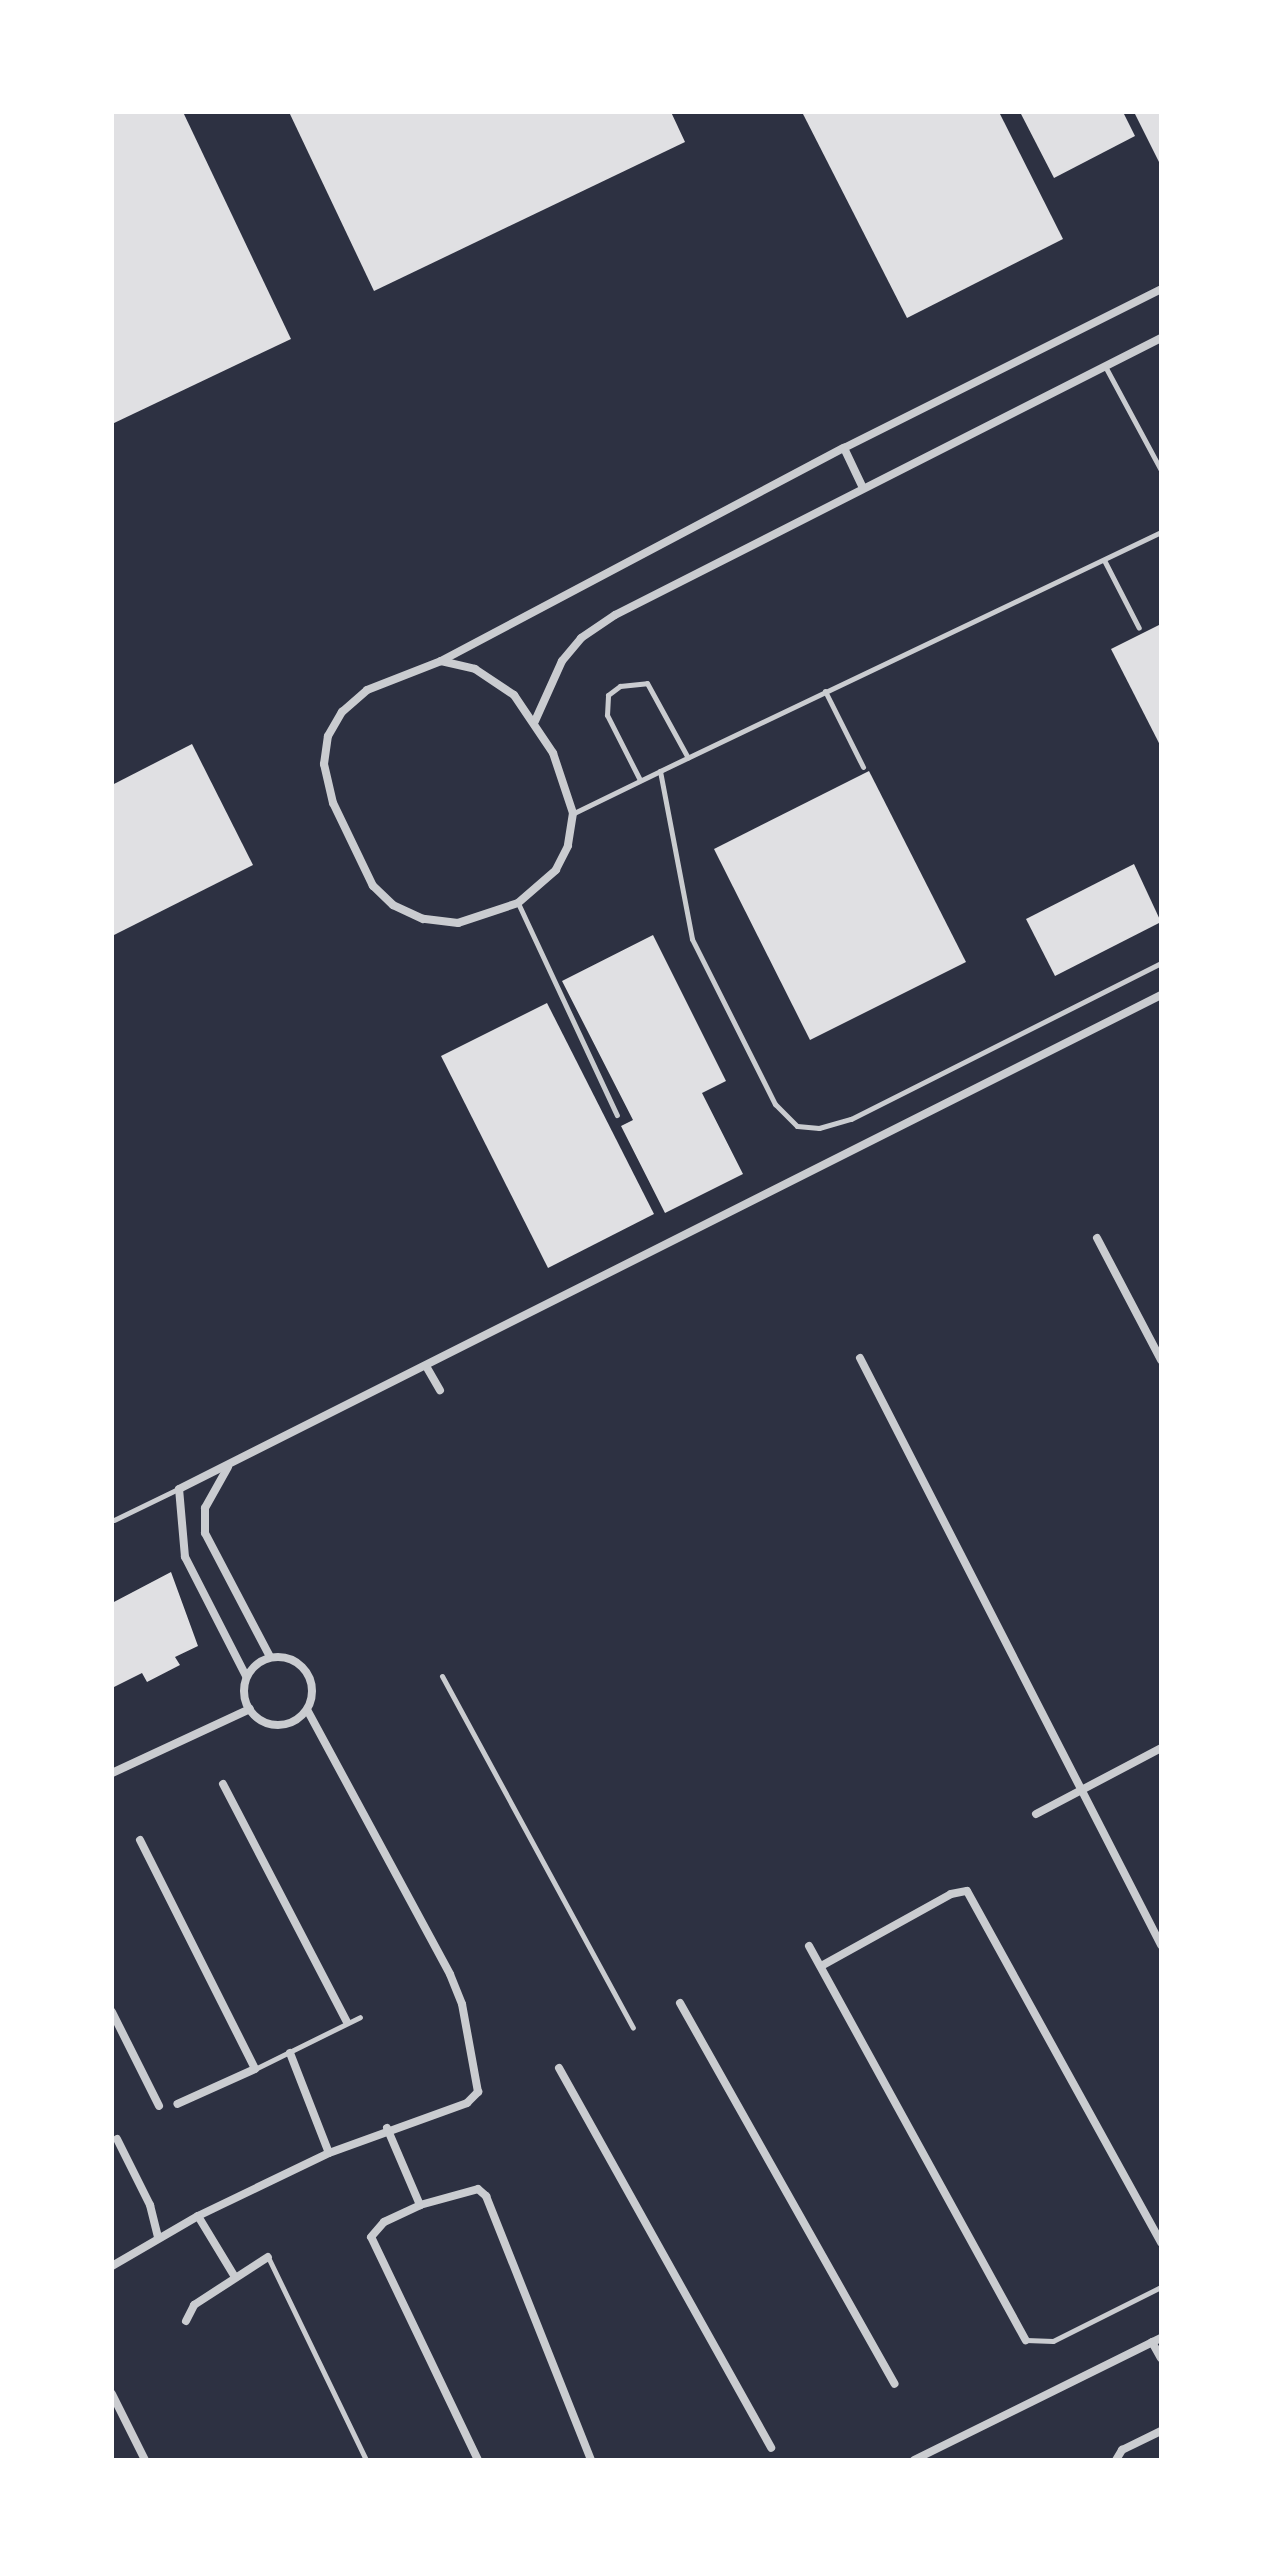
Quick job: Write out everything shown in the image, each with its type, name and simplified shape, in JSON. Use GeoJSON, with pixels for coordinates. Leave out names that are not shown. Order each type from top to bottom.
{"type":"FeatureCollection","features":[{"type":"Feature","properties":{"kind":"street"},"geometry":{"type":"LineString","coordinates":[[441,661],[475,669],[497,681],[535,721],[568,789],[573,813],[568,846],[556,870],[518,903],[458,923],[423,919],[393,905],[373,886],[333,803],[324,764],[328,736],[342,712],[367,690],[441,661],[844,448],[1161,289]]}},
{"type":"Feature","properties":{"kind":"street"},"geometry":{"type":"LineString","coordinates":[[535,721],[562,661],[581,638],[615,615],[1161,338]]}},
{"type":"Feature","properties":{"kind":"street"},"geometry":{"type":"LineString","coordinates":[[844,448],[863,488]]}},
{"type":"Feature","properties":{"kind":"street"},"geometry":{"type":"LineString","coordinates":[[250,1709],[246,1676],[185,1557],[179,1489],[229,1467],[1161,995]]}},
{"type":"Feature","properties":{"kind":"street"},"geometry":{"type":"LineString","coordinates":[[1097,1238],[1161,1360]]}},
{"type":"Feature","properties":{"kind":"street"},"geometry":{"type":"LineString","coordinates":[[860,1358],[1161,1945]]}},
{"type":"Feature","properties":{"kind":"street"},"geometry":{"type":"LineString","coordinates":[[426,1366],[440,1390]]}},
{"type":"Feature","properties":{"kind":"street"},"geometry":{"type":"LineString","coordinates":[[229,1467],[205,1508],[205,1533],[270,1657]]}},
{"type":"Feature","properties":{"kind":"street"},"geometry":{"type":"LineString","coordinates":[[246,1676],[270,1657],[288,1659],[306,1670],[313,1690],[307,1710],[279,1725],[250,1709]]}},
{"type":"Feature","properties":{"kind":"street"},"geometry":{"type":"LineString","coordinates":[[112,1773],[250,1709]]}},
{"type":"Feature","properties":{"kind":"street"},"geometry":{"type":"LineString","coordinates":[[112,2266],[198,2216],[329,2153],[387,2128],[467,2103],[478,2092],[462,2004],[450,1974],[307,1710]]}},
{"type":"Feature","properties":{"kind":"street"},"geometry":{"type":"LineString","coordinates":[[1036,1814],[1161,1748]]}},
{"type":"Feature","properties":{"kind":"street"},"geometry":{"type":"LineString","coordinates":[[223,1784],[347,2022]]}},
{"type":"Feature","properties":{"kind":"street"},"geometry":{"type":"LineString","coordinates":[[140,1840],[255,2069],[177,2104]]}},
{"type":"Feature","properties":{"kind":"street"},"geometry":{"type":"LineString","coordinates":[[823,1965],[951,1894],[967,1891],[1161,2243]]}},
{"type":"Feature","properties":{"kind":"street"},"geometry":{"type":"LineString","coordinates":[[809,1946],[823,1965],[1026,2340]]}},
{"type":"Feature","properties":{"kind":"street"},"geometry":{"type":"LineString","coordinates":[[680,2003],[895,2384]]}},
{"type":"Feature","properties":{"kind":"street"},"geometry":{"type":"LineString","coordinates":[[112,2012],[159,2106]]}},
{"type":"Feature","properties":{"kind":"street"},"geometry":{"type":"LineString","coordinates":[[290,2053],[329,2153]]}},
{"type":"Feature","properties":{"kind":"street"},"geometry":{"type":"LineString","coordinates":[[559,2068],[771,2448]]}},
{"type":"Feature","properties":{"kind":"street"},"geometry":{"type":"LineString","coordinates":[[387,2128],[420,2205]]}},
{"type":"Feature","properties":{"kind":"street"},"geometry":{"type":"LineString","coordinates":[[117,2139],[150,2205],[158,2238]]}},
{"type":"Feature","properties":{"kind":"street"},"geometry":{"type":"LineString","coordinates":[[478,2460],[371,2237],[384,2222],[420,2205],[471,2189],[483,2191],[591,2460]]}},
{"type":"Feature","properties":{"kind":"street"},"geometry":{"type":"LineString","coordinates":[[198,2216],[235,2277]]}},
{"type":"Feature","properties":{"kind":"street"},"geometry":{"type":"LineString","coordinates":[[186,2321],[194,2305],[268,2257]]}},
{"type":"Feature","properties":{"kind":"street"},"geometry":{"type":"LineString","coordinates":[[914,2460],[1157,2340],[1161,2358]]}},
{"type":"Feature","properties":{"kind":"street"},"geometry":{"type":"LineString","coordinates":[[112,2394],[145,2460]]}},
{"type":"Feature","properties":{"kind":"street"},"geometry":{"type":"LineString","coordinates":[[1116,2460],[1122,2450],[1161,2431]]}},
{"type":"Feature","properties":{"kind":"lane"},"geometry":{"type":"LineString","coordinates":[[1106,368],[1161,470]]}},
{"type":"Feature","properties":{"kind":"lane"},"geometry":{"type":"LineString","coordinates":[[573,813],[1161,532]]}},
{"type":"Feature","properties":{"kind":"lane"},"geometry":{"type":"LineString","coordinates":[[1104,560],[1139,628]]}},
{"type":"Feature","properties":{"kind":"lane"},"geometry":{"type":"LineString","coordinates":[[640,780],[607,715],[608,695],[620,686],[647,683],[688,758]]}},
{"type":"Feature","properties":{"kind":"lane"},"geometry":{"type":"LineString","coordinates":[[825,691],[863,767]]}},
{"type":"Feature","properties":{"kind":"lane"},"geometry":{"type":"LineString","coordinates":[[660,771],[692,939],[775,1104],[797,1126],[819,1128],[851,1119],[1161,963]]}},
{"type":"Feature","properties":{"kind":"lane"},"geometry":{"type":"LineString","coordinates":[[518,903],[617,1115]]}},
{"type":"Feature","properties":{"kind":"lane"},"geometry":{"type":"LineString","coordinates":[[114,1520],[179,1489]]}},
{"type":"Feature","properties":{"kind":"lane"},"geometry":{"type":"LineString","coordinates":[[442,1676],[633,2028]]}},
{"type":"Feature","properties":{"kind":"lane"},"geometry":{"type":"LineString","coordinates":[[255,2069],[360,2017]]}},
{"type":"Feature","properties":{"kind":"lane"},"geometry":{"type":"LineString","coordinates":[[268,2257],[366,2460]]}},
{"type":"Feature","properties":{"kind":"lane"},"geometry":{"type":"LineString","coordinates":[[1026,2340],[1053,2341],[1161,2287]]}},
{"type":"Feature","properties":{"kind":"building"},"geometry":{"type":"Polygon","coordinates":[[[112,112],[183,112],[291,339],[112,424],[112,112]]]}},
{"type":"Feature","properties":{"kind":"building"},"geometry":{"type":"Polygon","coordinates":[[[289,112],[671,112],[685,142],[374,291],[289,112]]]}},
{"type":"Feature","properties":{"kind":"building"},"geometry":{"type":"Polygon","coordinates":[[[802,112],[999,112],[1063,239],[907,318],[802,112]]]}},
{"type":"Feature","properties":{"kind":"building"},"geometry":{"type":"Polygon","coordinates":[[[1020,112],[1123,112],[1135,136],[1054,178],[1020,112]]]}},
{"type":"Feature","properties":{"kind":"building"},"geometry":{"type":"Polygon","coordinates":[[[1134,112],[1161,112],[1161,166],[1134,112]]]}},
{"type":"Feature","properties":{"kind":"building"},"geometry":{"type":"Polygon","coordinates":[[[1161,624],[1161,747],[1111,649],[1161,624]]]}},
{"type":"Feature","properties":{"kind":"building"},"geometry":{"type":"Polygon","coordinates":[[[192,744],[253,865],[112,936],[112,785],[192,744]]]}},
{"type":"Feature","properties":{"kind":"building"},"geometry":{"type":"Polygon","coordinates":[[[869,771],[966,962],[810,1040],[714,849],[869,771]]]}},
{"type":"Feature","properties":{"kind":"building"},"geometry":{"type":"Polygon","coordinates":[[[1134,864],[1161,922],[1055,976],[1026,919],[1134,864]]]}},
{"type":"Feature","properties":{"kind":"building"},"geometry":{"type":"Polygon","coordinates":[[[653,935],[726,1081],[702,1093],[743,1174],[665,1213],[621,1126],[633,1120],[562,981],[653,935]]]}},
{"type":"Feature","properties":{"kind":"building"},"geometry":{"type":"Polygon","coordinates":[[[547,1003],[654,1214],[548,1268],[441,1056],[547,1003]]]}},
{"type":"Feature","properties":{"kind":"building"},"geometry":{"type":"Polygon","coordinates":[[[171,1572],[198,1646],[175,1657],[180,1665],[147,1682],[142,1673],[112,1688],[112,1603],[171,1572]]]}}]}
